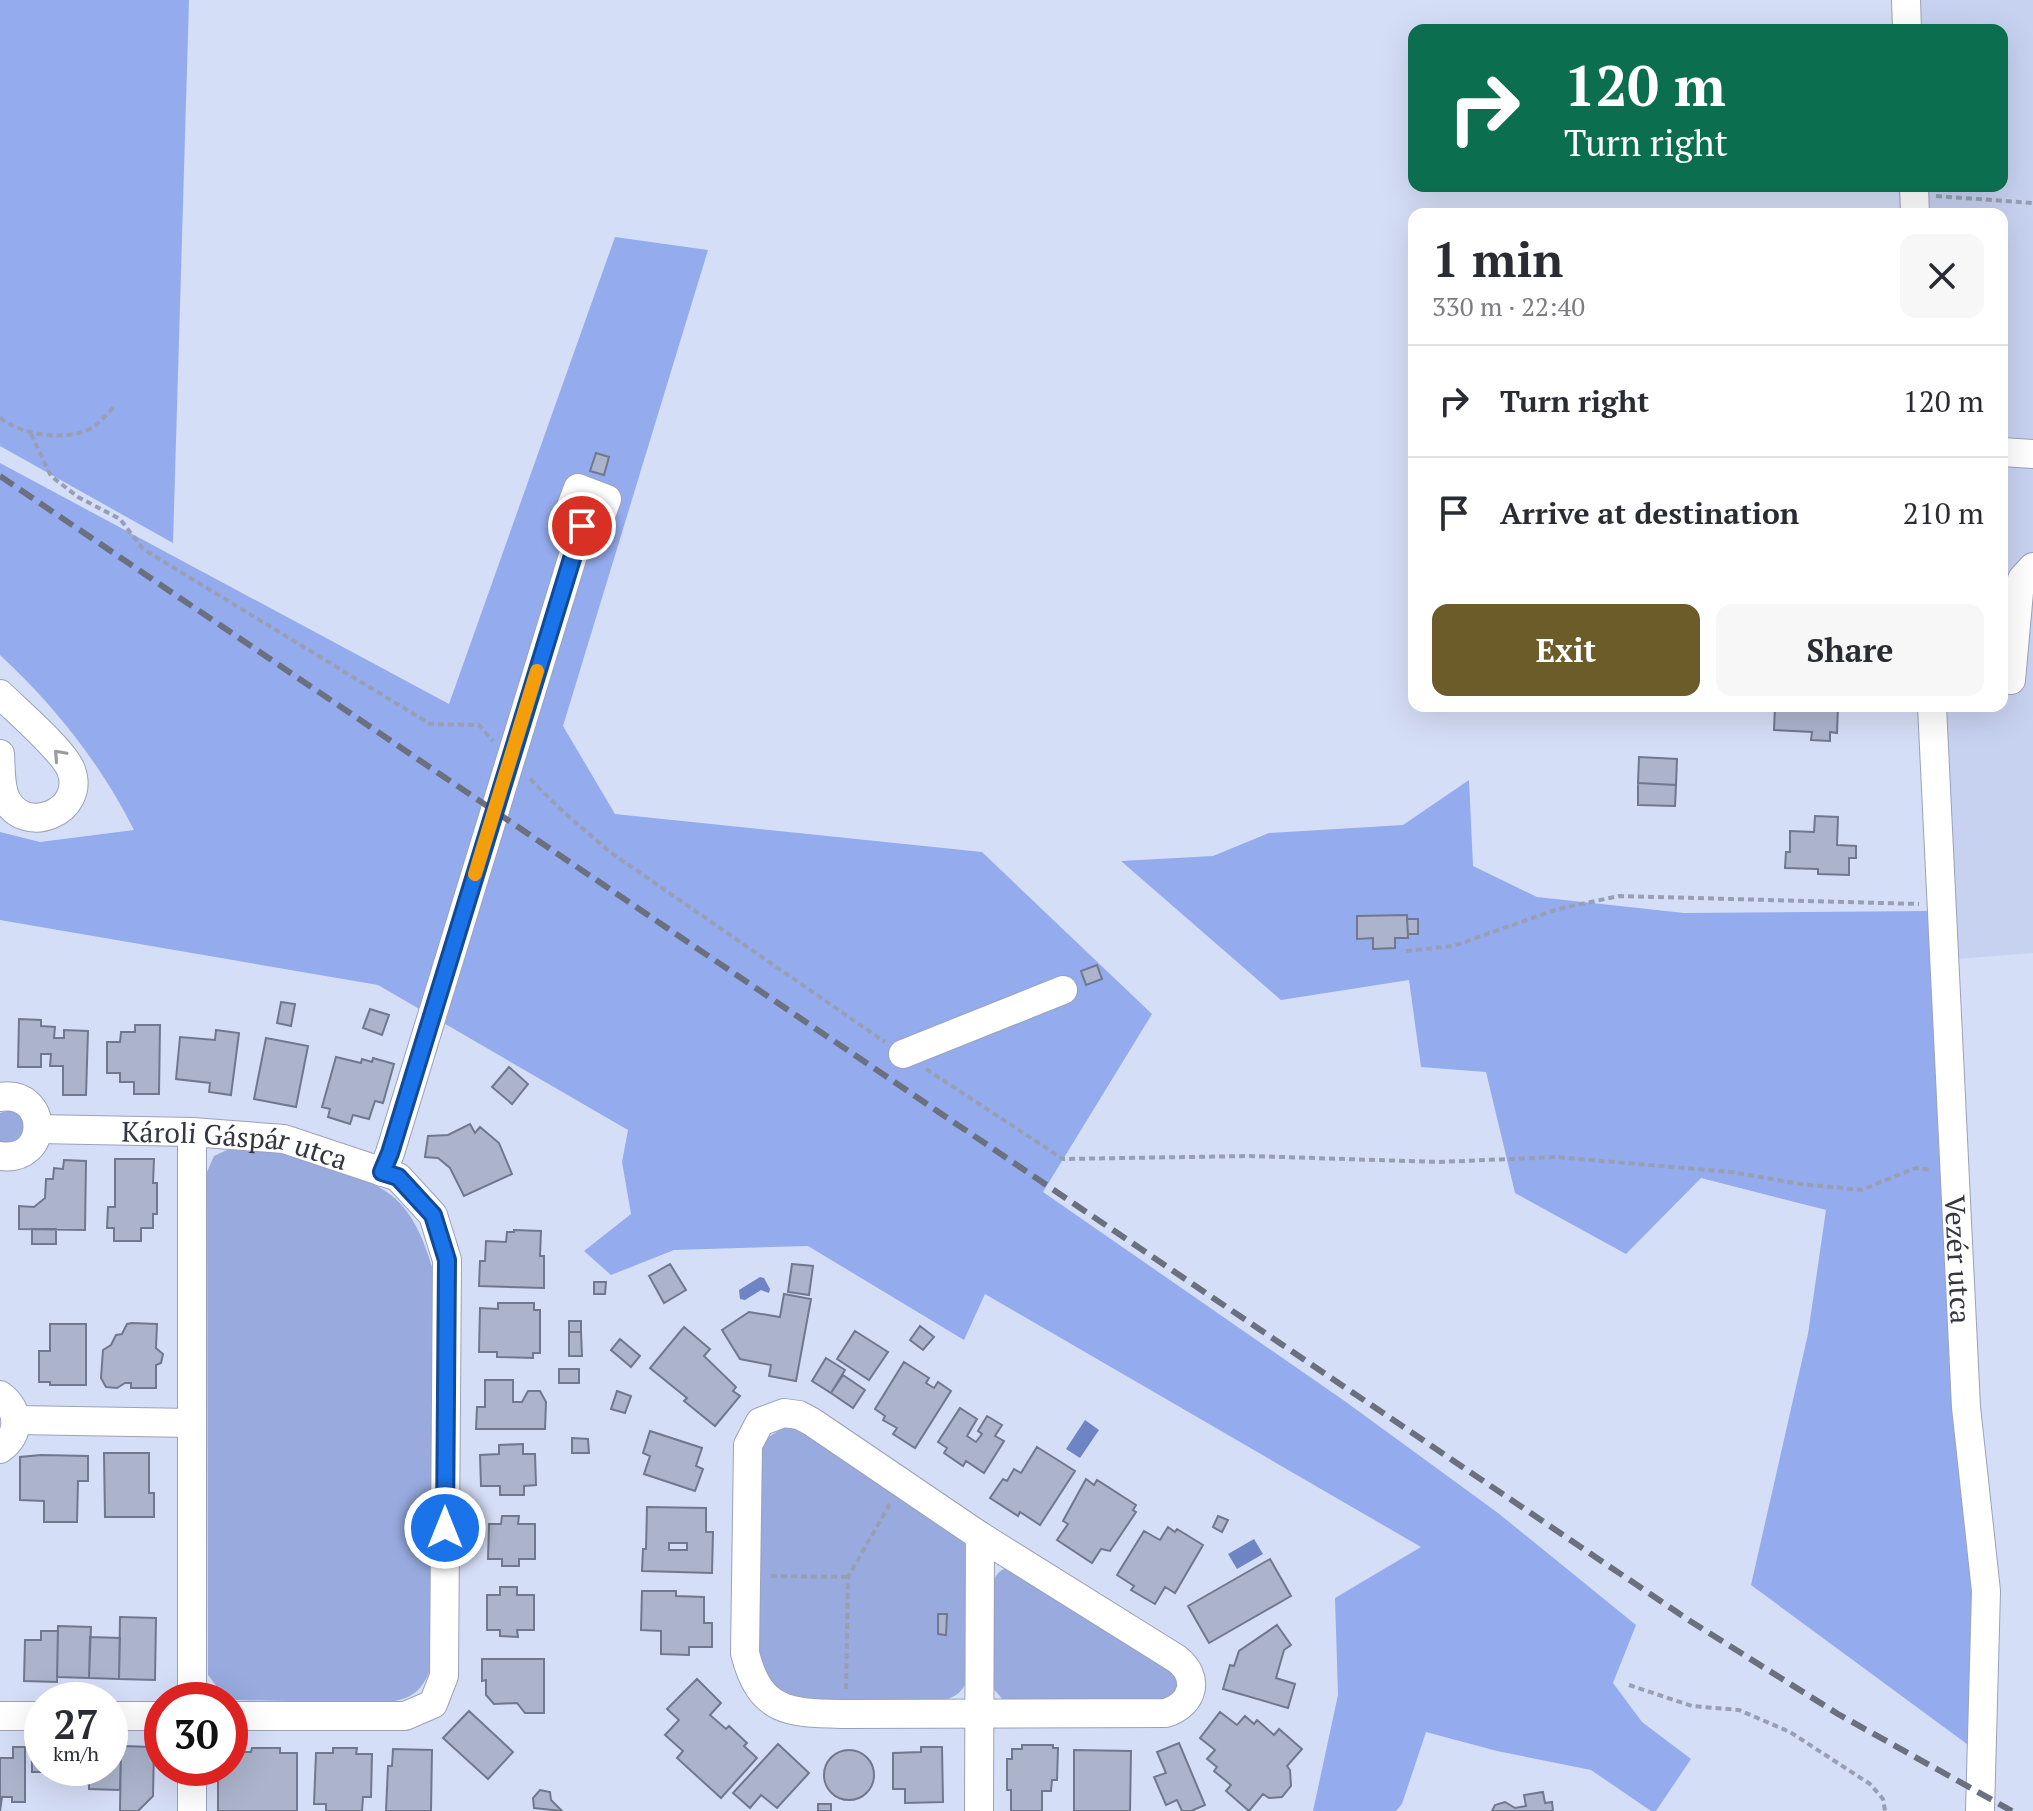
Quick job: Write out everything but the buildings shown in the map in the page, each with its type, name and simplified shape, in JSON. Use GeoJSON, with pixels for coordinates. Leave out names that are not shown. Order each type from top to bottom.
{"type":"FeatureCollection","features":[{"type":"Feature","properties":{"kind":"street"},"geometry":{"type":"LineString","coordinates":[[1906,0],[1907,24]]}},
{"type":"Feature","properties":{"kind":"street"},"geometry":{"type":"LineString","coordinates":[[2008,452],[2033,454]]}},
{"type":"Feature","properties":{"kind":"street"},"geometry":{"type":"LineString","coordinates":[[382,1172],[582,526]]}},
{"type":"Feature","properties":{"kind":"street"},"geometry":{"type":"LineString","coordinates":[[2015,680],[2019,592],[2026,572],[2033,567]]}},
{"type":"Feature","properties":{"kind":"street"},"geometry":{"type":"LineString","coordinates":[[0,694],[70,767],[73,787],[65,806],[49,817],[39,819],[19,813],[2,789],[0,754]]}},
{"type":"Feature","properties":{"kind":"street","name":"Vezér utca"},"geometry":{"type":"LineString","coordinates":[[1932,712],[1966,1407],[1986,1591],[1980,1811]]}},
{"type":"Feature","properties":{"kind":"street"},"geometry":{"type":"LineString","coordinates":[[903,1054],[1063,990]]}},
{"type":"Feature","properties":{"kind":"street"},"geometry":{"type":"LineString","coordinates":[[0,1097],[27,1102],[37,1119],[38,1129],[36,1139],[22,1153],[13,1157],[0,1156]]}},
{"type":"Feature","properties":{"kind":"street","name":"Károli Gáspár utca"},"geometry":{"type":"LineString","coordinates":[[38,1129],[192,1132],[284,1139],[398,1177],[433,1215],[447,1260],[444,1676],[433,1704],[405,1716],[248,1716]]}},
{"type":"Feature","properties":{"kind":"street"},"geometry":{"type":"LineString","coordinates":[[192,1132],[192,1682]]}},
{"type":"Feature","properties":{"kind":"street"},"geometry":{"type":"LineString","coordinates":[[0,1395],[9,1402],[16,1420],[11,1440],[0,1449]]}},
{"type":"Feature","properties":{"kind":"street"},"geometry":{"type":"LineString","coordinates":[[784,1413],[799,1415],[903,1482],[980,1536],[1185,1665],[1192,1685],[1187,1701],[1166,1713],[845,1714],[801,1713],[782,1708],[764,1694],[751,1675],[745,1653],[748,1445],[760,1422],[784,1413]]}},
{"type":"Feature","properties":{"kind":"street"},"geometry":{"type":"LineString","coordinates":[[16,1420],[192,1423]]}},
{"type":"Feature","properties":{"kind":"street"},"geometry":{"type":"LineString","coordinates":[[979,1811],[980,1536]]}},
{"type":"Feature","properties":{"kind":"street"},"geometry":{"type":"LineString","coordinates":[[0,1716],[24,1716]]}},
{"type":"Feature","properties":{"kind":"street"},"geometry":{"type":"LineString","coordinates":[[192,1786],[192,1811]]}},
{"type":"Feature","properties":{"kind":"path"},"geometry":{"type":"LineString","coordinates":[[1918,198],[2033,203]]}},
{"type":"Feature","properties":{"kind":"path"},"geometry":{"type":"LineString","coordinates":[[0,418],[10,426],[31,434],[60,436],[93,427],[114,407]]}},
{"type":"Feature","properties":{"kind":"path"},"geometry":{"type":"LineString","coordinates":[[31,434],[51,476],[78,497],[120,519],[143,549],[430,724],[479,725],[559,808],[610,852],[903,1054],[1063,1159],[1250,1156],[1439,1162],[1556,1157],[1731,1172],[1861,1190],[1916,1168],[1953,1173]]}},
{"type":"Feature","properties":{"kind":"path"},"geometry":{"type":"LineString","coordinates":[[1406,951],[1453,946],[1558,909],[1619,896],[1940,904]]}},
{"type":"Feature","properties":{"kind":"path"},"geometry":{"type":"LineString","coordinates":[[845,1714],[848,1577],[903,1482]]}},
{"type":"Feature","properties":{"kind":"path"},"geometry":{"type":"LineString","coordinates":[[747,1575],[848,1577]]}},
{"type":"Feature","properties":{"kind":"path"},"geometry":{"type":"LineString","coordinates":[[1629,1685],[1692,1706],[1739,1710],[1790,1732],[1870,1784],[1883,1799],[1885,1811]]}},
{"type":"Feature","properties":{"kind":"shaded area"},"geometry":{"type":"Polygon","coordinates":[[[0,0],[189,0],[173,543],[0,446],[0,0]]]}},
{"type":"Feature","properties":{"kind":"shaded area"},"geometry":{"type":"Polygon","coordinates":[[[1898,0],[2033,0],[2033,953],[1957,959],[1940,712],[2008,712],[2008,208],[1910,208],[1909,192],[2008,192],[2008,24],[1900,24],[1898,0]]]}},
{"type":"Feature","properties":{"kind":"shaded area"},"geometry":{"type":"Polygon","coordinates":[[[615,237],[708,250],[563,726],[615,814],[982,852],[1152,1014],[1043,1192],[1346,1402],[1498,1513],[1636,1625],[1613,1683],[1642,1722],[1691,1759],[1656,1811],[1651,1811],[1591,1770],[1497,1751],[1426,1732],[1402,1804],[1396,1811],[1313,1811],[1338,1695],[1335,1598],[1421,1547],[985,1294],[964,1340],[808,1246],[674,1250],[611,1275],[584,1251],[631,1214],[622,1162],[628,1130],[378,985],[0,920],[0,832],[40,842],[134,830],[107,782],[75,736],[0,655],[0,463],[449,704],[615,237]]]}},
{"type":"Feature","properties":{"kind":"shaded area"},"geometry":{"type":"Polygon","coordinates":[[[1469,780],[1473,866],[1537,897],[1684,913],[1929,911],[1971,1543],[1971,1747],[1751,1585],[1808,1334],[1826,1210],[1701,1178],[1626,1254],[1515,1193],[1486,1072],[1421,1067],[1409,980],[1281,1000],[1121,861],[1213,856],[1269,833],[1403,825],[1469,780]]]}},
{"type":"Feature","properties":{"kind":"shaded area"},"geometry":{"type":"Polygon","coordinates":[[[10,1110],[17,1112],[26,1122],[21,1142],[0,1144],[0,1113],[10,1110]]]}},
{"type":"Feature","properties":{"kind":"shaded area"},"geometry":{"type":"Polygon","coordinates":[[[244,1147],[279,1153],[342,1171],[378,1186],[399,1202],[412,1220],[433,1270],[432,1666],[420,1688],[403,1699],[385,1703],[248,1700],[248,1682],[213,1682],[208,1675],[207,1172],[214,1156],[244,1147]]]}},
{"type":"Feature","properties":{"kind":"shaded area"},"geometry":{"type":"Polygon","coordinates":[[[760,1277],[764,1278],[769,1293],[761,1290],[745,1300],[740,1299],[739,1290],[760,1277]]]}},
{"type":"Feature","properties":{"kind":"shaded area"},"geometry":{"type":"Polygon","coordinates":[[[1085,1420],[1099,1430],[1080,1458],[1066,1449],[1085,1420]]]}},
{"type":"Feature","properties":{"kind":"shaded area"},"geometry":{"type":"Polygon","coordinates":[[[785,1427],[797,1427],[964,1541],[970,1552],[968,1677],[956,1695],[943,1701],[802,1701],[774,1686],[759,1659],[759,1452],[765,1439],[785,1427]]]}},
{"type":"Feature","properties":{"kind":"shaded area"},"geometry":{"type":"Polygon","coordinates":[[[1254,1539],[1263,1554],[1237,1569],[1228,1554],[1254,1539]]]}},
{"type":"Feature","properties":{"kind":"shaded area"},"geometry":{"type":"Polygon","coordinates":[[[1010,1567],[1165,1665],[1181,1683],[1173,1701],[1004,1701],[992,1687],[992,1585],[998,1573],[1010,1567]]]}},
{"type":"Feature","properties":{"kind":"railway"},"geometry":{"type":"LineString","coordinates":[[0,476],[1690,1621],[1838,1714],[2012,1811]]}},
{"type":"Feature","properties":{"kind":"slow traffic"},"geometry":{"type":"LineString","coordinates":[[475,874],[537,671]]}},
{"type":"Feature","properties":{"kind":"route"},"geometry":{"type":"LineString","coordinates":[[445,1528],[447,1260],[433,1215],[398,1177],[382,1172],[582,526]]}}]}
